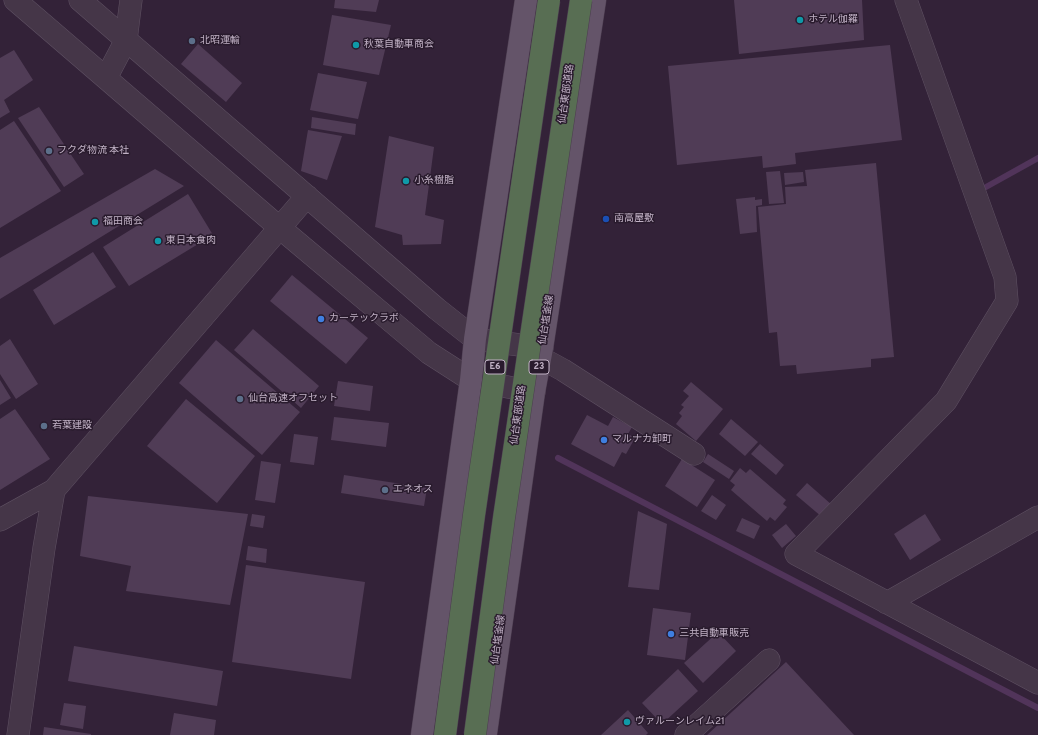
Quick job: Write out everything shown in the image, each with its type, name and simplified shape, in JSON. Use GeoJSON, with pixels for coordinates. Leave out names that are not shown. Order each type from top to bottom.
{"type":"FeatureCollection","features":[{"type":"Feature","properties":{"kind":"highway","name":"E6"},"geometry":{"type":"LineString","coordinates":[[445,735],[475,507],[549,0]]}},
{"type":"Feature","properties":{"kind":"highway","name":"仙台東部道路"},"geometry":{"type":"LineString","coordinates":[[475,735],[504,518],[580,0]]}},
{"type":"Feature","properties":{"kind":"main road"},"geometry":{"type":"LineString","coordinates":[[422,735],[471,380],[475,339],[526,0]]}},
{"type":"Feature","properties":{"kind":"main road","name":"仙台塩釜線"},"geometry":{"type":"LineString","coordinates":[[486,735],[534,392],[542,353],[595,0]]}},
{"type":"Feature","properties":{"kind":"street"},"geometry":{"type":"LineString","coordinates":[[15,0],[280,228],[429,353],[471,380],[534,392]]}},
{"type":"Feature","properties":{"kind":"street"},"geometry":{"type":"LineString","coordinates":[[80,0],[437,309],[475,339],[542,353],[563,370],[694,454]]}},
{"type":"Feature","properties":{"kind":"street"},"geometry":{"type":"LineString","coordinates":[[106,78],[126,40],[131,0]]}},
{"type":"Feature","properties":{"kind":"street"},"geometry":{"type":"LineString","coordinates":[[906,0],[1005,277],[1006,302],[946,401],[796,554],[1038,683]]}},
{"type":"Feature","properties":{"kind":"street"},"geometry":{"type":"LineString","coordinates":[[0,520],[54,490],[308,196]]}},
{"type":"Feature","properties":{"kind":"street"},"geometry":{"type":"LineString","coordinates":[[18,735],[44,548],[54,490]]}},
{"type":"Feature","properties":{"kind":"street"},"geometry":{"type":"LineString","coordinates":[[887,603],[1038,517]]}},
{"type":"Feature","properties":{"kind":"street"},"geometry":{"type":"LineString","coordinates":[[686,735],[769,660]]}},
{"type":"Feature","properties":{"kind":"building"},"geometry":{"type":"Polygon","coordinates":[[[335,0],[379,0],[376,12],[334,8],[335,0]]]}},
{"type":"Feature","properties":{"kind":"building","name":"ホテル伽羅"},"geometry":{"type":"Polygon","coordinates":[[[734,0],[862,0],[864,40],[739,54],[734,0]]]}},
{"type":"Feature","properties":{"kind":"building","name":"秋葉自動車商会"},"geometry":{"type":"Polygon","coordinates":[[[332,15],[391,25],[379,75],[323,65],[332,15]]]}},
{"type":"Feature","properties":{"kind":"building"},"geometry":{"type":"Polygon","coordinates":[[[198,44],[242,83],[226,102],[181,64],[198,44]]]}},
{"type":"Feature","properties":{"kind":"building"},"geometry":{"type":"Polygon","coordinates":[[[890,45],[902,140],[795,153],[796,164],[763,168],[762,156],[677,165],[668,66],[890,45]]]}},
{"type":"Feature","properties":{"kind":"building"},"geometry":{"type":"Polygon","coordinates":[[[14,50],[33,80],[4,100],[10,112],[0,118],[0,58],[14,50]]]}},
{"type":"Feature","properties":{"kind":"building"},"geometry":{"type":"Polygon","coordinates":[[[318,73],[367,82],[358,119],[310,110],[318,73]]]}},
{"type":"Feature","properties":{"kind":"building"},"geometry":{"type":"Polygon","coordinates":[[[39,107],[84,174],[64,187],[18,118],[39,107]]]}},
{"type":"Feature","properties":{"kind":"building"},"geometry":{"type":"Polygon","coordinates":[[[312,117],[356,124],[355,135],[311,128],[312,117]]]}},
{"type":"Feature","properties":{"kind":"building"},"geometry":{"type":"Polygon","coordinates":[[[14,121],[61,191],[0,228],[0,130],[14,121]]]}},
{"type":"Feature","properties":{"kind":"building"},"geometry":{"type":"Polygon","coordinates":[[[308,130],[342,136],[327,180],[301,171],[308,130]]]}},
{"type":"Feature","properties":{"kind":"building","name":"小糸樹脂"},"geometry":{"type":"Polygon","coordinates":[[[389,136],[434,147],[425,215],[444,220],[441,244],[403,245],[402,235],[375,227],[389,136]]]}},
{"type":"Feature","properties":{"kind":"building"},"geometry":{"type":"Polygon","coordinates":[[[876,163],[894,357],[871,359],[871,367],[797,374],[796,365],[780,366],[777,332],[769,333],[758,207],[786,204],[785,187],[807,186],[805,170],[876,163]]]}},
{"type":"Feature","properties":{"kind":"building","name":"福田商会"},"geometry":{"type":"Polygon","coordinates":[[[155,169],[184,186],[0,299],[0,258],[155,169]]]}},
{"type":"Feature","properties":{"kind":"building"},"geometry":{"type":"Polygon","coordinates":[[[780,171],[784,203],[769,204],[766,172],[780,171]]]}},
{"type":"Feature","properties":{"kind":"building"},"geometry":{"type":"Polygon","coordinates":[[[803,172],[804,182],[785,185],[784,173],[803,172]]]}},
{"type":"Feature","properties":{"kind":"building","name":"東日本食肉"},"geometry":{"type":"Polygon","coordinates":[[[188,194],[213,235],[129,286],[103,247],[188,194]]]}},
{"type":"Feature","properties":{"kind":"building"},"geometry":{"type":"Polygon","coordinates":[[[755,197],[755,200],[762,199],[762,205],[756,206],[757,232],[740,234],[736,199],[755,197]]]}},
{"type":"Feature","properties":{"kind":"building"},"geometry":{"type":"Polygon","coordinates":[[[93,252],[116,287],[54,325],[33,290],[93,252]]]}},
{"type":"Feature","properties":{"kind":"building"},"geometry":{"type":"Polygon","coordinates":[[[292,275],[368,338],[346,364],[270,301],[292,275]]]}},
{"type":"Feature","properties":{"kind":"building"},"geometry":{"type":"Polygon","coordinates":[[[253,329],[319,386],[301,408],[234,350],[253,329]]]}},
{"type":"Feature","properties":{"kind":"building"},"geometry":{"type":"Polygon","coordinates":[[[10,339],[38,384],[16,399],[0,374],[0,346],[10,339]]]}},
{"type":"Feature","properties":{"kind":"building"},"geometry":{"type":"Polygon","coordinates":[[[216,340],[300,412],[262,455],[179,383],[216,340]]]}},
{"type":"Feature","properties":{"kind":"building"},"geometry":{"type":"Polygon","coordinates":[[[0,380],[11,398],[0,405],[0,380]]]}},
{"type":"Feature","properties":{"kind":"building"},"geometry":{"type":"Polygon","coordinates":[[[338,381],[373,386],[370,411],[334,406],[338,381]]]}},
{"type":"Feature","properties":{"kind":"building"},"geometry":{"type":"Polygon","coordinates":[[[691,382],[723,409],[696,441],[676,424],[682,416],[679,413],[684,407],[681,405],[689,396],[683,391],[691,382]]]}},
{"type":"Feature","properties":{"kind":"building"},"geometry":{"type":"Polygon","coordinates":[[[186,399],[255,456],[217,503],[147,446],[186,399]]]}},
{"type":"Feature","properties":{"kind":"building"},"geometry":{"type":"Polygon","coordinates":[[[15,409],[50,459],[0,490],[0,419],[15,409]]]}},
{"type":"Feature","properties":{"kind":"building"},"geometry":{"type":"Polygon","coordinates":[[[587,415],[608,426],[613,417],[632,427],[628,434],[635,438],[626,454],[622,452],[614,467],[571,444],[587,415]]]}},
{"type":"Feature","properties":{"kind":"building"},"geometry":{"type":"Polygon","coordinates":[[[334,417],[389,423],[386,447],[331,440],[334,417]]]}},
{"type":"Feature","properties":{"kind":"building"},"geometry":{"type":"Polygon","coordinates":[[[731,419],[758,442],[745,456],[719,434],[731,419]]]}},
{"type":"Feature","properties":{"kind":"building"},"geometry":{"type":"Polygon","coordinates":[[[294,434],[318,437],[314,465],[290,462],[294,434]]]}},
{"type":"Feature","properties":{"kind":"building"},"geometry":{"type":"Polygon","coordinates":[[[760,444],[784,465],[776,475],[751,454],[760,444]]]}},
{"type":"Feature","properties":{"kind":"building"},"geometry":{"type":"Polygon","coordinates":[[[708,454],[734,471],[729,479],[703,462],[708,454]]]}},
{"type":"Feature","properties":{"kind":"building"},"geometry":{"type":"Polygon","coordinates":[[[682,459],[715,480],[697,507],[665,486],[682,459]]]}},
{"type":"Feature","properties":{"kind":"building"},"geometry":{"type":"Polygon","coordinates":[[[261,461],[281,464],[275,503],[255,500],[261,461]]]}},
{"type":"Feature","properties":{"kind":"building"},"geometry":{"type":"Polygon","coordinates":[[[740,468],[746,473],[750,469],[786,500],[783,504],[787,507],[775,521],[770,517],[767,521],[731,490],[735,485],[730,481],[740,468]]]}},
{"type":"Feature","properties":{"kind":"building"},"geometry":{"type":"Polygon","coordinates":[[[344,475],[427,488],[424,506],[341,493],[344,475]]]}},
{"type":"Feature","properties":{"kind":"building"},"geometry":{"type":"Polygon","coordinates":[[[807,483],[832,505],[822,517],[796,495],[807,483]]]}},
{"type":"Feature","properties":{"kind":"building"},"geometry":{"type":"Polygon","coordinates":[[[712,495],[726,505],[716,520],[701,511],[712,495]]]}},
{"type":"Feature","properties":{"kind":"building"},"geometry":{"type":"Polygon","coordinates":[[[88,496],[248,514],[230,605],[126,591],[131,566],[80,556],[88,496]]]}},
{"type":"Feature","properties":{"kind":"building"},"geometry":{"type":"Polygon","coordinates":[[[638,511],[667,524],[659,590],[628,587],[638,511]]]}},
{"type":"Feature","properties":{"kind":"building"},"geometry":{"type":"Polygon","coordinates":[[[252,514],[265,516],[263,528],[250,526],[252,514]]]}},
{"type":"Feature","properties":{"kind":"building"},"geometry":{"type":"Polygon","coordinates":[[[925,514],[941,540],[910,560],[894,534],[925,514]]]}},
{"type":"Feature","properties":{"kind":"building"},"geometry":{"type":"Polygon","coordinates":[[[742,518],[760,526],[754,539],[736,531],[742,518]]]}},
{"type":"Feature","properties":{"kind":"building"},"geometry":{"type":"Polygon","coordinates":[[[786,524],[796,536],[782,548],[772,535],[786,524]]]}},
{"type":"Feature","properties":{"kind":"building"},"geometry":{"type":"Polygon","coordinates":[[[248,546],[267,549],[266,563],[246,560],[248,546]]]}},
{"type":"Feature","properties":{"kind":"building"},"geometry":{"type":"Polygon","coordinates":[[[246,565],[365,582],[351,679],[232,662],[246,565]]]}},
{"type":"Feature","properties":{"kind":"building"},"geometry":{"type":"Polygon","coordinates":[[[653,608],[691,613],[685,660],[647,655],[653,608]]]}},
{"type":"Feature","properties":{"kind":"building"},"geometry":{"type":"Polygon","coordinates":[[[718,632],[736,651],[703,683],[684,663],[718,632]]]}},
{"type":"Feature","properties":{"kind":"building"},"geometry":{"type":"Polygon","coordinates":[[[74,646],[223,671],[217,706],[68,681],[74,646]]]}},
{"type":"Feature","properties":{"kind":"building"},"geometry":{"type":"Polygon","coordinates":[[[786,662],[854,735],[707,735],[786,662]]]}},
{"type":"Feature","properties":{"kind":"building"},"geometry":{"type":"Polygon","coordinates":[[[678,669],[698,691],[662,724],[642,703],[678,669]]]}},
{"type":"Feature","properties":{"kind":"building"},"geometry":{"type":"Polygon","coordinates":[[[64,703],[86,706],[83,729],[60,725],[64,703]]]}},
{"type":"Feature","properties":{"kind":"building","name":"ヴァルーンレイム21"},"geometry":{"type":"Polygon","coordinates":[[[628,710],[648,733],[646,735],[601,735],[628,710]]]}},
{"type":"Feature","properties":{"kind":"building"},"geometry":{"type":"Polygon","coordinates":[[[174,713],[216,720],[214,735],[170,735],[174,713]]]}},
{"type":"Feature","properties":{"kind":"building"},"geometry":{"type":"Polygon","coordinates":[[[44,727],[91,734],[91,735],[43,735],[44,727]]]}},
{"type":"Feature","properties":{"kind":"waterway"},"geometry":{"type":"LineString","coordinates":[[986,187],[1038,158]]}},
{"type":"Feature","properties":{"kind":"waterway"},"geometry":{"type":"LineString","coordinates":[[558,458],[1038,708]]}},
{"type":"Feature","properties":{"kind":"place","name":"ホテル伽羅"},"geometry":{"type":"Point","coordinates":[800,20]}},
{"type":"Feature","properties":{"kind":"place","name":"北昭運輸"},"geometry":{"type":"Point","coordinates":[192,41]}},
{"type":"Feature","properties":{"kind":"place","name":"秋葉自動車商会"},"geometry":{"type":"Point","coordinates":[356,45]}},
{"type":"Feature","properties":{"kind":"place","name":"フクダ物流 本社"},"geometry":{"type":"Point","coordinates":[49,151]}},
{"type":"Feature","properties":{"kind":"place","name":"小糸樹脂"},"geometry":{"type":"Point","coordinates":[406,181]}},
{"type":"Feature","properties":{"kind":"place","name":"南高屋敷"},"geometry":{"type":"Point","coordinates":[606,219]}},
{"type":"Feature","properties":{"kind":"place","name":"福田商会"},"geometry":{"type":"Point","coordinates":[95,222]}},
{"type":"Feature","properties":{"kind":"place","name":"東日本食肉"},"geometry":{"type":"Point","coordinates":[158,241]}},
{"type":"Feature","properties":{"kind":"place","name":"カーテックラボ"},"geometry":{"type":"Point","coordinates":[321,319]}},
{"type":"Feature","properties":{"kind":"place","name":"仙台高速オフセット"},"geometry":{"type":"Point","coordinates":[240,399]}},
{"type":"Feature","properties":{"kind":"place","name":"若葉建設"},"geometry":{"type":"Point","coordinates":[44,426]}},
{"type":"Feature","properties":{"kind":"place","name":"マルナカ卸町"},"geometry":{"type":"Point","coordinates":[604,440]}},
{"type":"Feature","properties":{"kind":"place","name":"エネオス"},"geometry":{"type":"Point","coordinates":[385,490]}},
{"type":"Feature","properties":{"kind":"place","name":"三共自動車販売"},"geometry":{"type":"Point","coordinates":[671,634]}},
{"type":"Feature","properties":{"kind":"place","name":"ヴァルーンレイム21"},"geometry":{"type":"Point","coordinates":[627,722]}}]}
